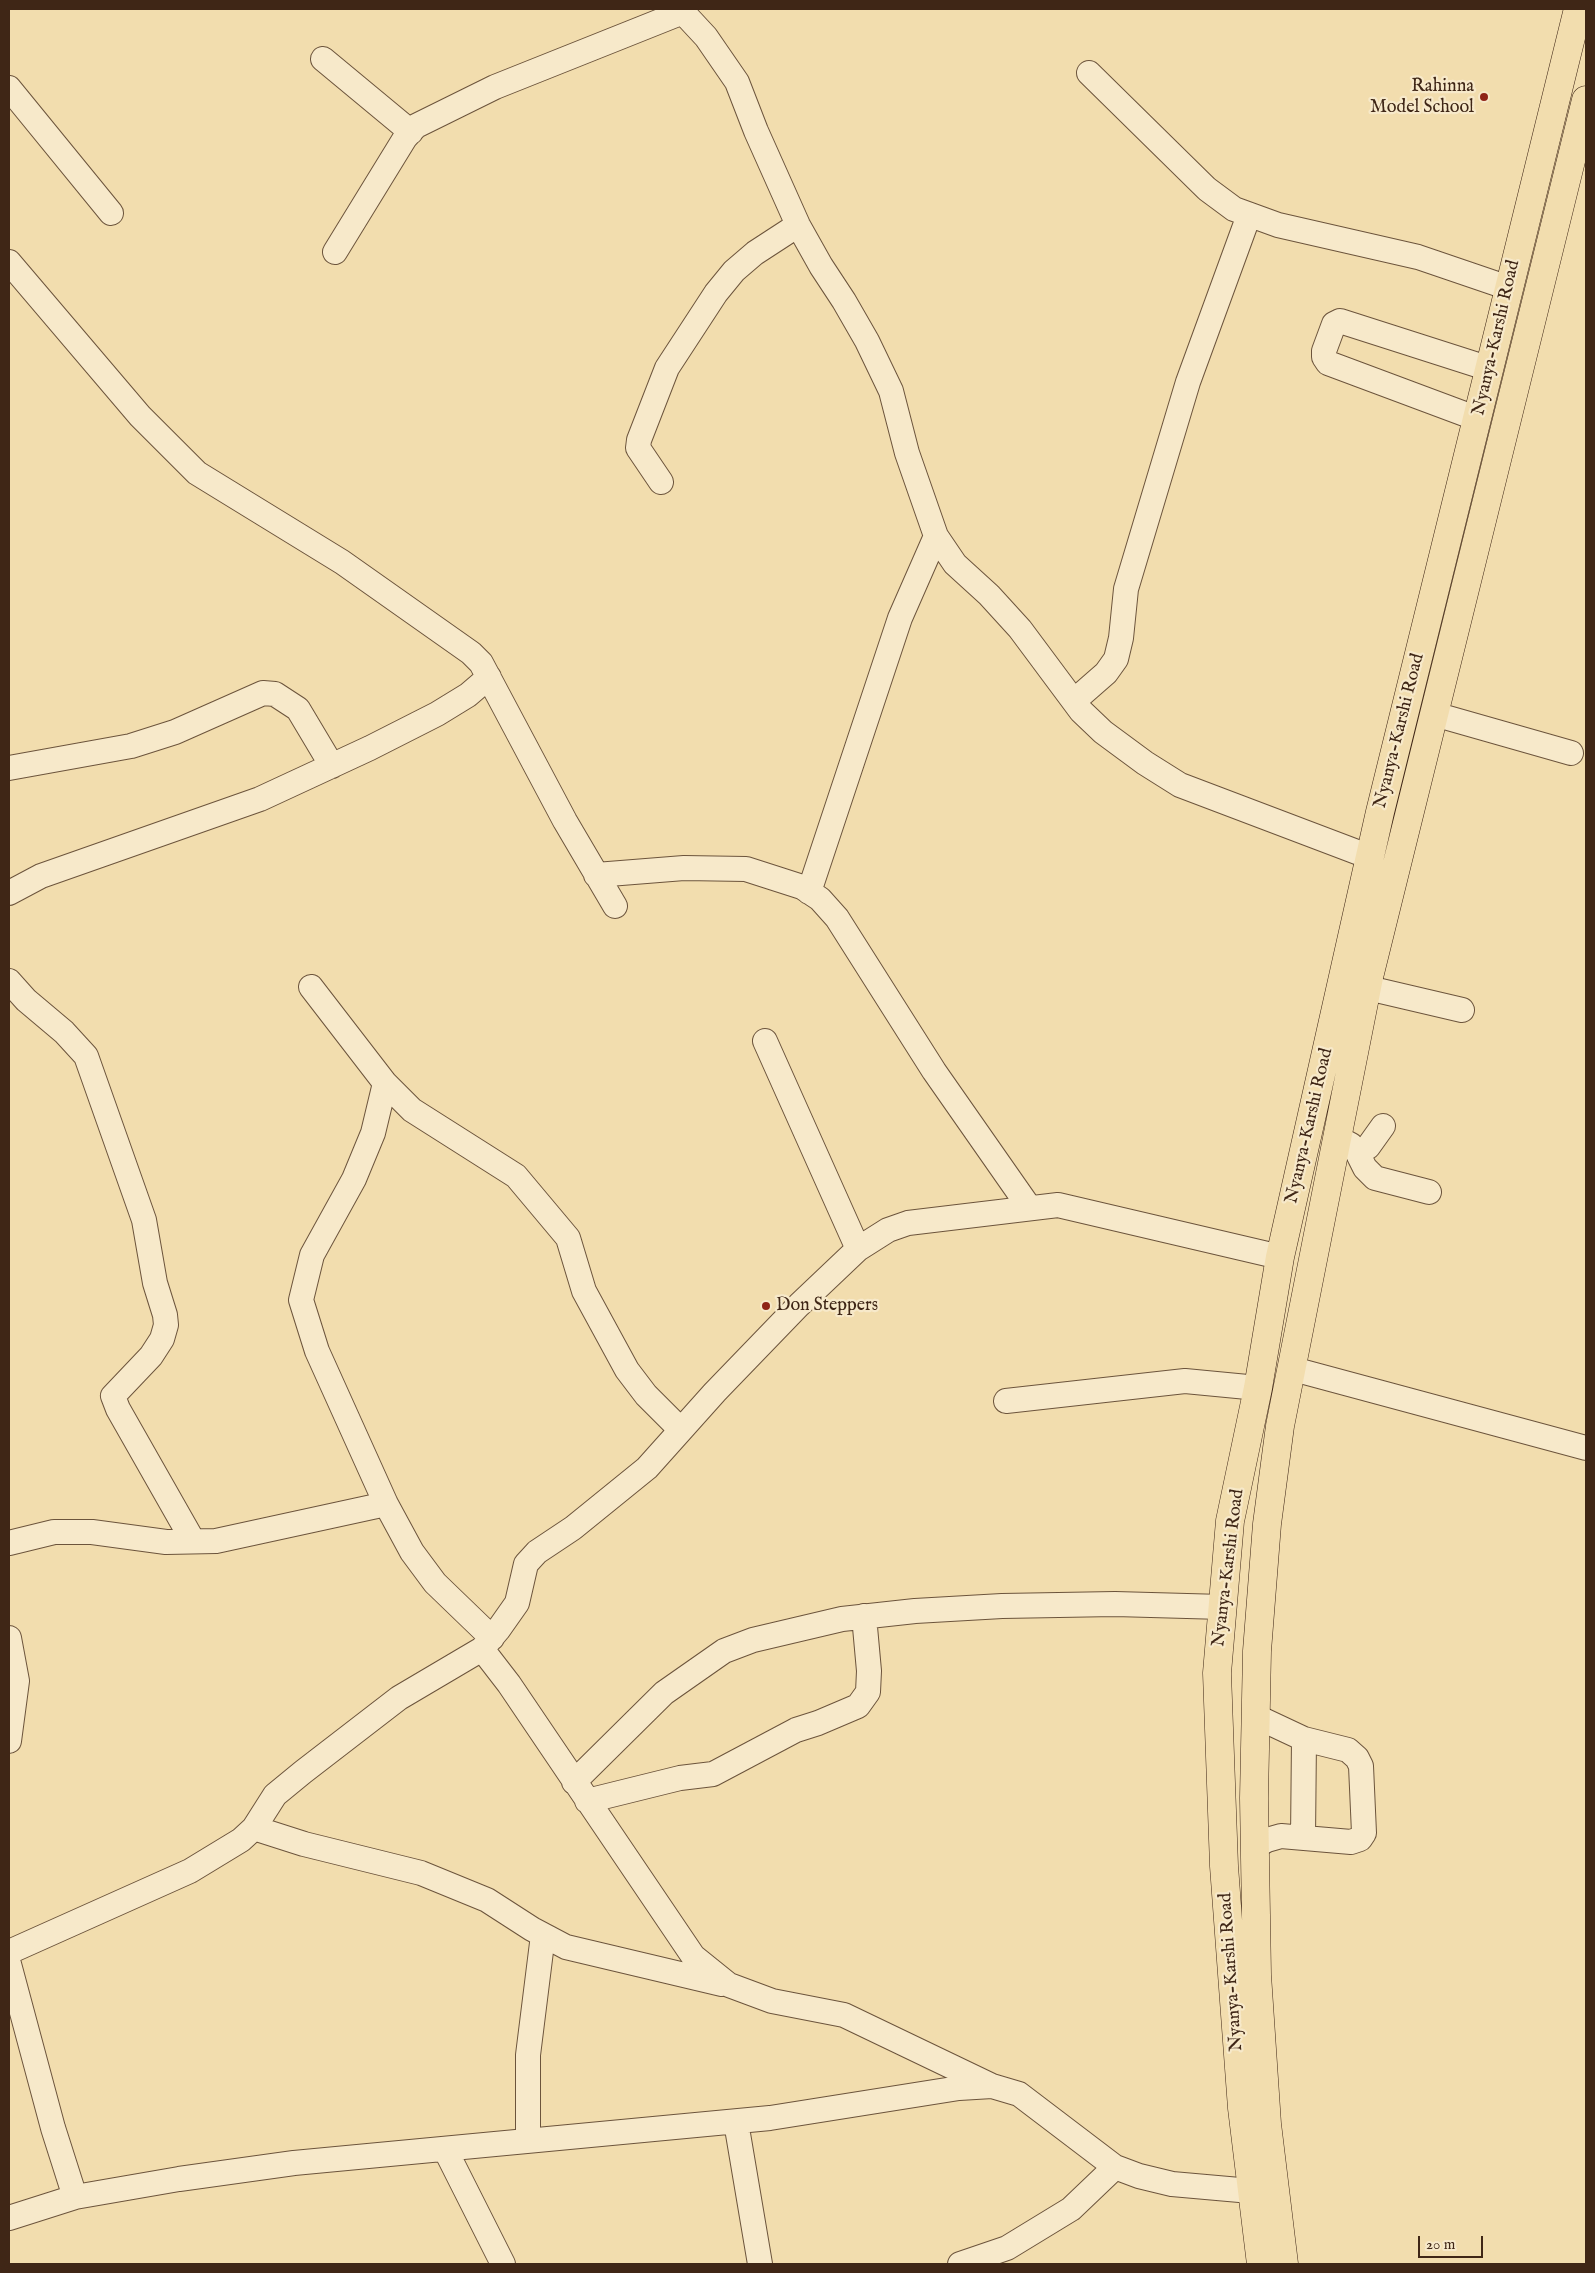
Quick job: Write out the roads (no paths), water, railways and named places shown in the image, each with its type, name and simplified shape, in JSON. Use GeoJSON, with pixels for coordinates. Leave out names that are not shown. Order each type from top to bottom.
{"type":"FeatureCollection","features":[{"type":"Feature","properties":{"kind":"main road","name":"Nyanya-Karshi Road"},"geometry":{"type":"LineString","coordinates":[[1261,2264],[1242,2108],[1224,1866],[1217,1673],[1230,1522],[1258,1388],[1280,1257],[1370,857],[1578,9]]}},
{"type":"Feature","properties":{"kind":"main road","name":"Nyanya-Karshi Road"},"geometry":{"type":"LineString","coordinates":[[1284,2264],[1268,2124],[1256,1975],[1254,1847],[1257,1651],[1267,1524],[1280,1426],[1348,1145],[1366,994],[1434,714],[1579,161],[1586,100]]}},
{"type":"Feature","properties":{"kind":"main road"},"geometry":{"type":"LineString","coordinates":[[1339,998],[1366,994]]}},
{"type":"Feature","properties":{"kind":"street"},"geometry":{"type":"LineString","coordinates":[[335,252],[405,138],[416,126],[495,87],[681,10],[706,37],[737,82],[756,131],[798,225],[867,341],[891,391],[907,453],[936,536],[956,564],[989,595],[1020,629],[1074,701],[1103,732],[1180,785],[1370,857]]}},
{"type":"Feature","properties":{"kind":"street"},"geometry":{"type":"LineString","coordinates":[[323,59],[411,132]]}},
{"type":"Feature","properties":{"kind":"street"},"geometry":{"type":"LineString","coordinates":[[1089,73],[1208,189],[1234,209],[1278,225],[1418,257],[1509,288]]}},
{"type":"Feature","properties":{"kind":"street"},"geometry":{"type":"LineString","coordinates":[[9,88],[111,214]]}},
{"type":"Feature","properties":{"kind":"street"},"geometry":{"type":"LineString","coordinates":[[1074,701],[1106,673],[1116,659],[1121,638],[1126,589],[1185,392],[1249,215]]}},
{"type":"Feature","properties":{"kind":"street"},"geometry":{"type":"LineString","coordinates":[[661,482],[638,448],[639,440],[667,368],[716,293],[734,271],[755,253],[798,225]]}},
{"type":"Feature","properties":{"kind":"street"},"geometry":{"type":"LineString","coordinates":[[9,262],[140,416],[197,473],[350,567],[470,653],[481,663],[564,821],[615,906]]}},
{"type":"Feature","properties":{"kind":"street"},"geometry":{"type":"LineString","coordinates":[[1478,419],[1328,364],[1324,357],[1324,351],[1334,324],[1340,321],[1490,369]]}},
{"type":"Feature","properties":{"kind":"street"},"geometry":{"type":"LineString","coordinates":[[810,892],[900,618],[936,536]]}},
{"type":"Feature","properties":{"kind":"street"},"geometry":{"type":"LineString","coordinates":[[9,894],[41,876],[260,799],[437,714],[468,695],[489,676]]}},
{"type":"Feature","properties":{"kind":"street"},"geometry":{"type":"LineString","coordinates":[[9,768],[131,746],[175,732],[263,693],[275,694],[298,709],[332,766]]}},
{"type":"Feature","properties":{"kind":"street"},"geometry":{"type":"LineString","coordinates":[[1434,714],[1571,753]]}},
{"type":"Feature","properties":{"kind":"street"},"geometry":{"type":"LineString","coordinates":[[596,875],[684,868],[746,869],[802,887],[820,899],[837,918],[934,1071],[1029,1207]]}},
{"type":"Feature","properties":{"kind":"street"},"geometry":{"type":"LineString","coordinates":[[9,981],[26,1000],[64,1032],[86,1056],[144,1220],[166,1325],[162,1339],[151,1356],[113,1396],[193,1541]]}},
{"type":"Feature","properties":{"kind":"street"},"geometry":{"type":"LineString","coordinates":[[312,987],[385,1083],[412,1110],[516,1176],[568,1238],[584,1291],[627,1370],[646,1394],[681,1430]]}},
{"type":"Feature","properties":{"kind":"street"},"geometry":{"type":"LineString","coordinates":[[1366,994],[1462,1010]]}},
{"type":"Feature","properties":{"kind":"street"},"geometry":{"type":"LineString","coordinates":[[764,1041],[858,1249]]}},
{"type":"Feature","properties":{"kind":"street"},"geometry":{"type":"LineString","coordinates":[[385,1083],[373,1133],[354,1179],[312,1254],[301,1300],[317,1351],[386,1504],[412,1552],[435,1583],[487,1643],[509,1684],[693,1956],[729,1985]]}},
{"type":"Feature","properties":{"kind":"street"},"geometry":{"type":"LineString","coordinates":[[1348,1145],[1368,1147],[1382,1126]]}},
{"type":"Feature","properties":{"kind":"street"},"geometry":{"type":"LineString","coordinates":[[1348,1145],[1375,1178],[1429,1192]]}},
{"type":"Feature","properties":{"kind":"street"},"geometry":{"type":"LineString","coordinates":[[9,1952],[190,1871],[241,1840],[254,1828],[275,1795],[303,1772],[399,1698],[487,1643],[517,1602],[526,1564],[537,1552],[573,1528],[647,1468],[799,1305],[858,1249],[888,1230],[908,1223],[1058,1205],[1280,1257]]}},
{"type":"Feature","properties":{"kind":"street"},"geometry":{"type":"LineString","coordinates":[[1293,1369],[1586,1448]]}},
{"type":"Feature","properties":{"kind":"street"},"geometry":{"type":"LineString","coordinates":[[1006,1401],[1185,1382],[1258,1388]]}},
{"type":"Feature","properties":{"kind":"street"},"geometry":{"type":"LineString","coordinates":[[9,1543],[54,1532],[92,1532],[166,1542],[216,1541],[386,1504]]}},
{"type":"Feature","properties":{"kind":"street"},"geometry":{"type":"LineString","coordinates":[[581,1791],[664,1693],[724,1651],[753,1640],[842,1619],[915,1610],[1012,1605],[1115,1604],[1223,1608]]}},
{"type":"Feature","properties":{"kind":"street"},"geometry":{"type":"LineString","coordinates":[[581,1791],[713,1774],[745,1759],[796,1730],[858,1706],[868,1692],[869,1671],[864,1616]]}},
{"type":"Feature","properties":{"kind":"street"},"geometry":{"type":"LineString","coordinates":[[9,1638],[17,1681],[9,1741]]}},
{"type":"Feature","properties":{"kind":"street"},"geometry":{"type":"LineString","coordinates":[[1254,1847],[1267,1840],[1282,1836],[1352,1842],[1360,1839],[1364,1833],[1361,1766],[1357,1758],[1348,1750],[1304,1739],[1255,1716]]}},
{"type":"Feature","properties":{"kind":"street"},"geometry":{"type":"LineString","coordinates":[[1302,1838],[1304,1739]]}},
{"type":"Feature","properties":{"kind":"street"},"geometry":{"type":"LineString","coordinates":[[254,1828],[304,1844],[420,1873],[487,1900],[566,1947],[729,1985],[772,2001],[844,2015],[992,2086],[1019,2094],[1115,2167],[1172,2184],[1251,2191]]}},
{"type":"Feature","properties":{"kind":"street"},"geometry":{"type":"LineString","coordinates":[[528,2141],[528,2055],[543,1935]]}},
{"type":"Feature","properties":{"kind":"street"},"geometry":{"type":"LineString","coordinates":[[9,1964],[53,2128],[74,2197]]}},
{"type":"Feature","properties":{"kind":"street"},"geometry":{"type":"LineString","coordinates":[[9,2218],[74,2197],[178,2178],[294,2163],[736,2122],[959,2088],[992,2086]]}},
{"type":"Feature","properties":{"kind":"street"},"geometry":{"type":"LineString","coordinates":[[736,2122],[760,2264]]}},
{"type":"Feature","properties":{"kind":"street"},"geometry":{"type":"LineString","coordinates":[[445,2149],[503,2264]]}},
{"type":"Feature","properties":{"kind":"street"},"geometry":{"type":"LineString","coordinates":[[960,2264],[1006,2248],[1071,2209],[1115,2167]]}},
{"type":"Feature","properties":{"kind":"place","name":"Rahinna Model School"},"geometry":{"type":"Point","coordinates":[1484,97]}},
{"type":"Feature","properties":{"kind":"place","name":"Don Steppers"},"geometry":{"type":"Point","coordinates":[766,1306]}}]}
